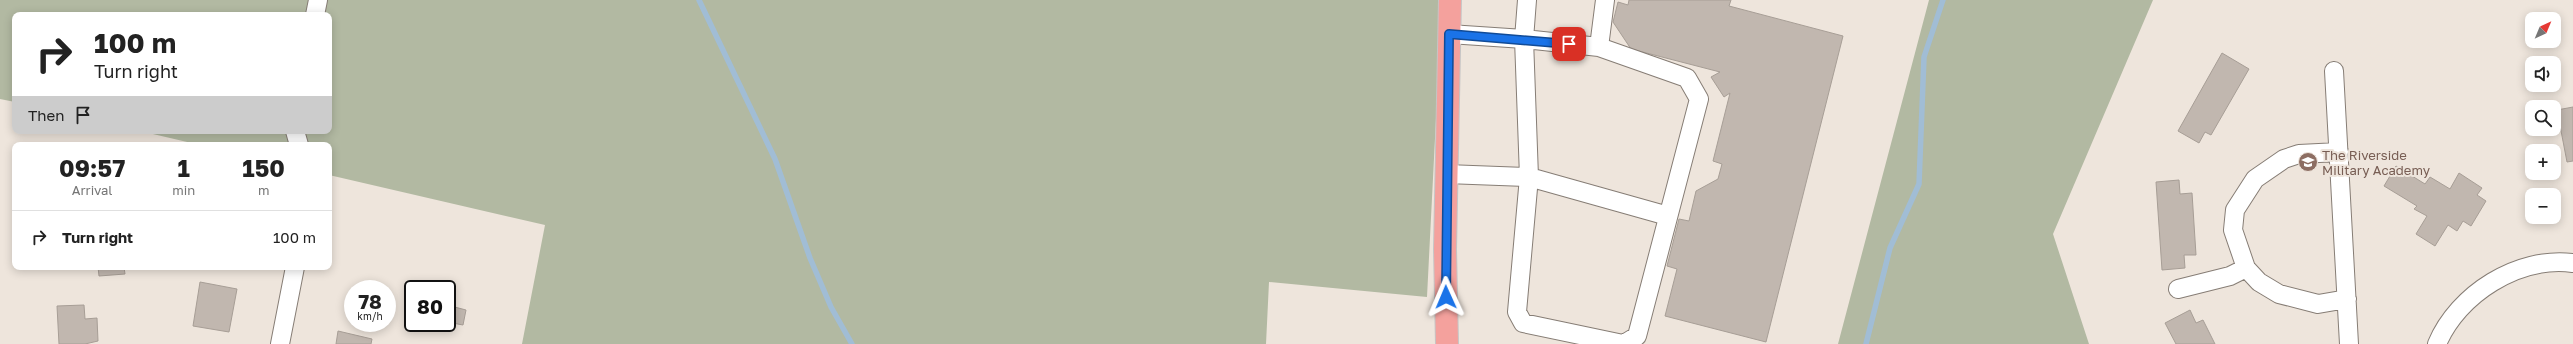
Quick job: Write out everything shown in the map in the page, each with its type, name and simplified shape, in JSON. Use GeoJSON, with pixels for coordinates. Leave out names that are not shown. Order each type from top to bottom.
{"type":"FeatureCollection","features":[{"type":"Feature","properties":{"kind":"highway"},"geometry":{"type":"LineString","coordinates":[[1446,344],[1446,174],[1450,0]]}},
{"type":"Feature","properties":{"kind":"street"},"geometry":{"type":"LineString","coordinates":[[316,12],[318,0]]}},
{"type":"Feature","properties":{"kind":"street"},"geometry":{"type":"LineString","coordinates":[[1449,34],[1524,39],[1599,47],[1688,78],[1698,99],[1637,336],[1624,344],[1523,323],[1517,312],[1529,177],[1524,39],[1527,0]]}},
{"type":"Feature","properties":{"kind":"street"},"geometry":{"type":"LineString","coordinates":[[1599,47],[1605,0]]}},
{"type":"Feature","properties":{"kind":"street"},"geometry":{"type":"LineString","coordinates":[[2334,71],[2349,344]]}},
{"type":"Feature","properties":{"kind":"street"},"geometry":{"type":"LineString","coordinates":[[2339,152],[2299,154],[2284,159],[2255,179],[2235,210],[2234,230],[2246,268],[2260,282],[2279,294],[2318,304],[2347,300]]}},
{"type":"Feature","properties":{"kind":"street"},"geometry":{"type":"LineString","coordinates":[[1446,174],[1529,177],[1668,216]]}},
{"type":"Feature","properties":{"kind":"street"},"geometry":{"type":"LineString","coordinates":[[2437,344],[2445,326],[2470,298],[2495,281],[2520,269],[2558,261],[2573,263]]}},
{"type":"Feature","properties":{"kind":"street"},"geometry":{"type":"LineString","coordinates":[[2178,289],[2230,276],[2246,268]]}},
{"type":"Feature","properties":{"kind":"street"},"geometry":{"type":"LineString","coordinates":[[280,344],[294,270]]}},
{"type":"Feature","properties":{"kind":"green space"},"geometry":{"type":"Polygon","coordinates":[[[0,0],[1442,0],[1427,297],[1269,282],[1266,344],[522,344],[545,225],[332,176],[332,142],[187,142],[153,134],[332,134],[332,12],[12,12],[12,101],[0,99],[0,0]]]}},
{"type":"Feature","properties":{"kind":"green space"},"geometry":{"type":"Polygon","coordinates":[[[1929,0],[2153,0],[2053,234],[2089,344],[1838,344],[1929,0]]]}},
{"type":"Feature","properties":{"kind":"building"},"geometry":{"type":"Polygon","coordinates":[[[1629,0],[1731,0],[1729,6],[1843,36],[1766,342],[1665,316],[1677,269],[1667,266],[1679,219],[1689,221],[1696,191],[1718,179],[1722,164],[1713,161],[1730,93],[1724,97],[1711,77],[1720,72],[1631,49],[1613,22],[1618,2],[1628,5],[1629,0]]]}},
{"type":"Feature","properties":{"kind":"building"},"geometry":{"type":"Polygon","coordinates":[[[2222,53],[2249,69],[2211,135],[2205,132],[2199,143],[2178,131],[2222,53]]]}},
{"type":"Feature","properties":{"kind":"building"},"geometry":{"type":"Polygon","coordinates":[[[2573,107],[2573,161],[2567,162],[2561,131],[2561,109],[2573,107]]]}},
{"type":"Feature","properties":{"kind":"building"},"geometry":{"type":"Polygon","coordinates":[[[2396,166],[2425,184],[2430,177],[2450,189],[2459,173],[2482,188],[2477,195],[2486,201],[2471,226],[2463,221],[2457,231],[2448,225],[2435,246],[2416,234],[2427,216],[2414,209],[2417,206],[2384,186],[2396,166]]]}},
{"type":"Feature","properties":{"kind":"building"},"geometry":{"type":"Polygon","coordinates":[[[2179,180],[2180,194],[2192,193],[2196,255],[2184,255],[2185,268],[2162,270],[2156,182],[2179,180]]]}},
{"type":"Feature","properties":{"kind":"building"},"geometry":{"type":"Polygon","coordinates":[[[98,270],[124,270],[125,274],[99,276],[98,270]]]}},
{"type":"Feature","properties":{"kind":"building"},"geometry":{"type":"Polygon","coordinates":[[[200,282],[237,289],[229,332],[193,326],[200,282]]]}},
{"type":"Feature","properties":{"kind":"building"},"geometry":{"type":"Polygon","coordinates":[[[84,305],[85,319],[97,318],[98,341],[85,344],[59,344],[57,306],[84,305]]]}},
{"type":"Feature","properties":{"kind":"building"},"geometry":{"type":"Polygon","coordinates":[[[456,307],[466,310],[463,325],[456,324],[456,307]]]}},
{"type":"Feature","properties":{"kind":"building"},"geometry":{"type":"Polygon","coordinates":[[[2190,310],[2196,323],[2203,320],[2215,344],[2176,344],[2165,323],[2190,310]]]}},
{"type":"Feature","properties":{"kind":"building"},"geometry":{"type":"Polygon","coordinates":[[[338,331],[372,339],[371,344],[336,344],[338,331]]]}},
{"type":"Feature","properties":{"kind":"waterway"},"geometry":{"type":"LineString","coordinates":[[699,0],[775,159],[810,258],[831,307],[852,344]]}},
{"type":"Feature","properties":{"kind":"waterway"},"geometry":{"type":"LineString","coordinates":[[1866,344],[1890,248],[1919,184],[1924,57],[1943,0]]}},
{"type":"Feature","properties":{"kind":"place","name":"The Riverside Military Academy"},"geometry":{"type":"Point","coordinates":[2308,162]}},
{"type":"Feature","properties":{"kind":"route"},"geometry":{"type":"LineString","coordinates":[[1446,297],[1446,159],[1449,34],[1524,39],[1569,44]]}}]}
